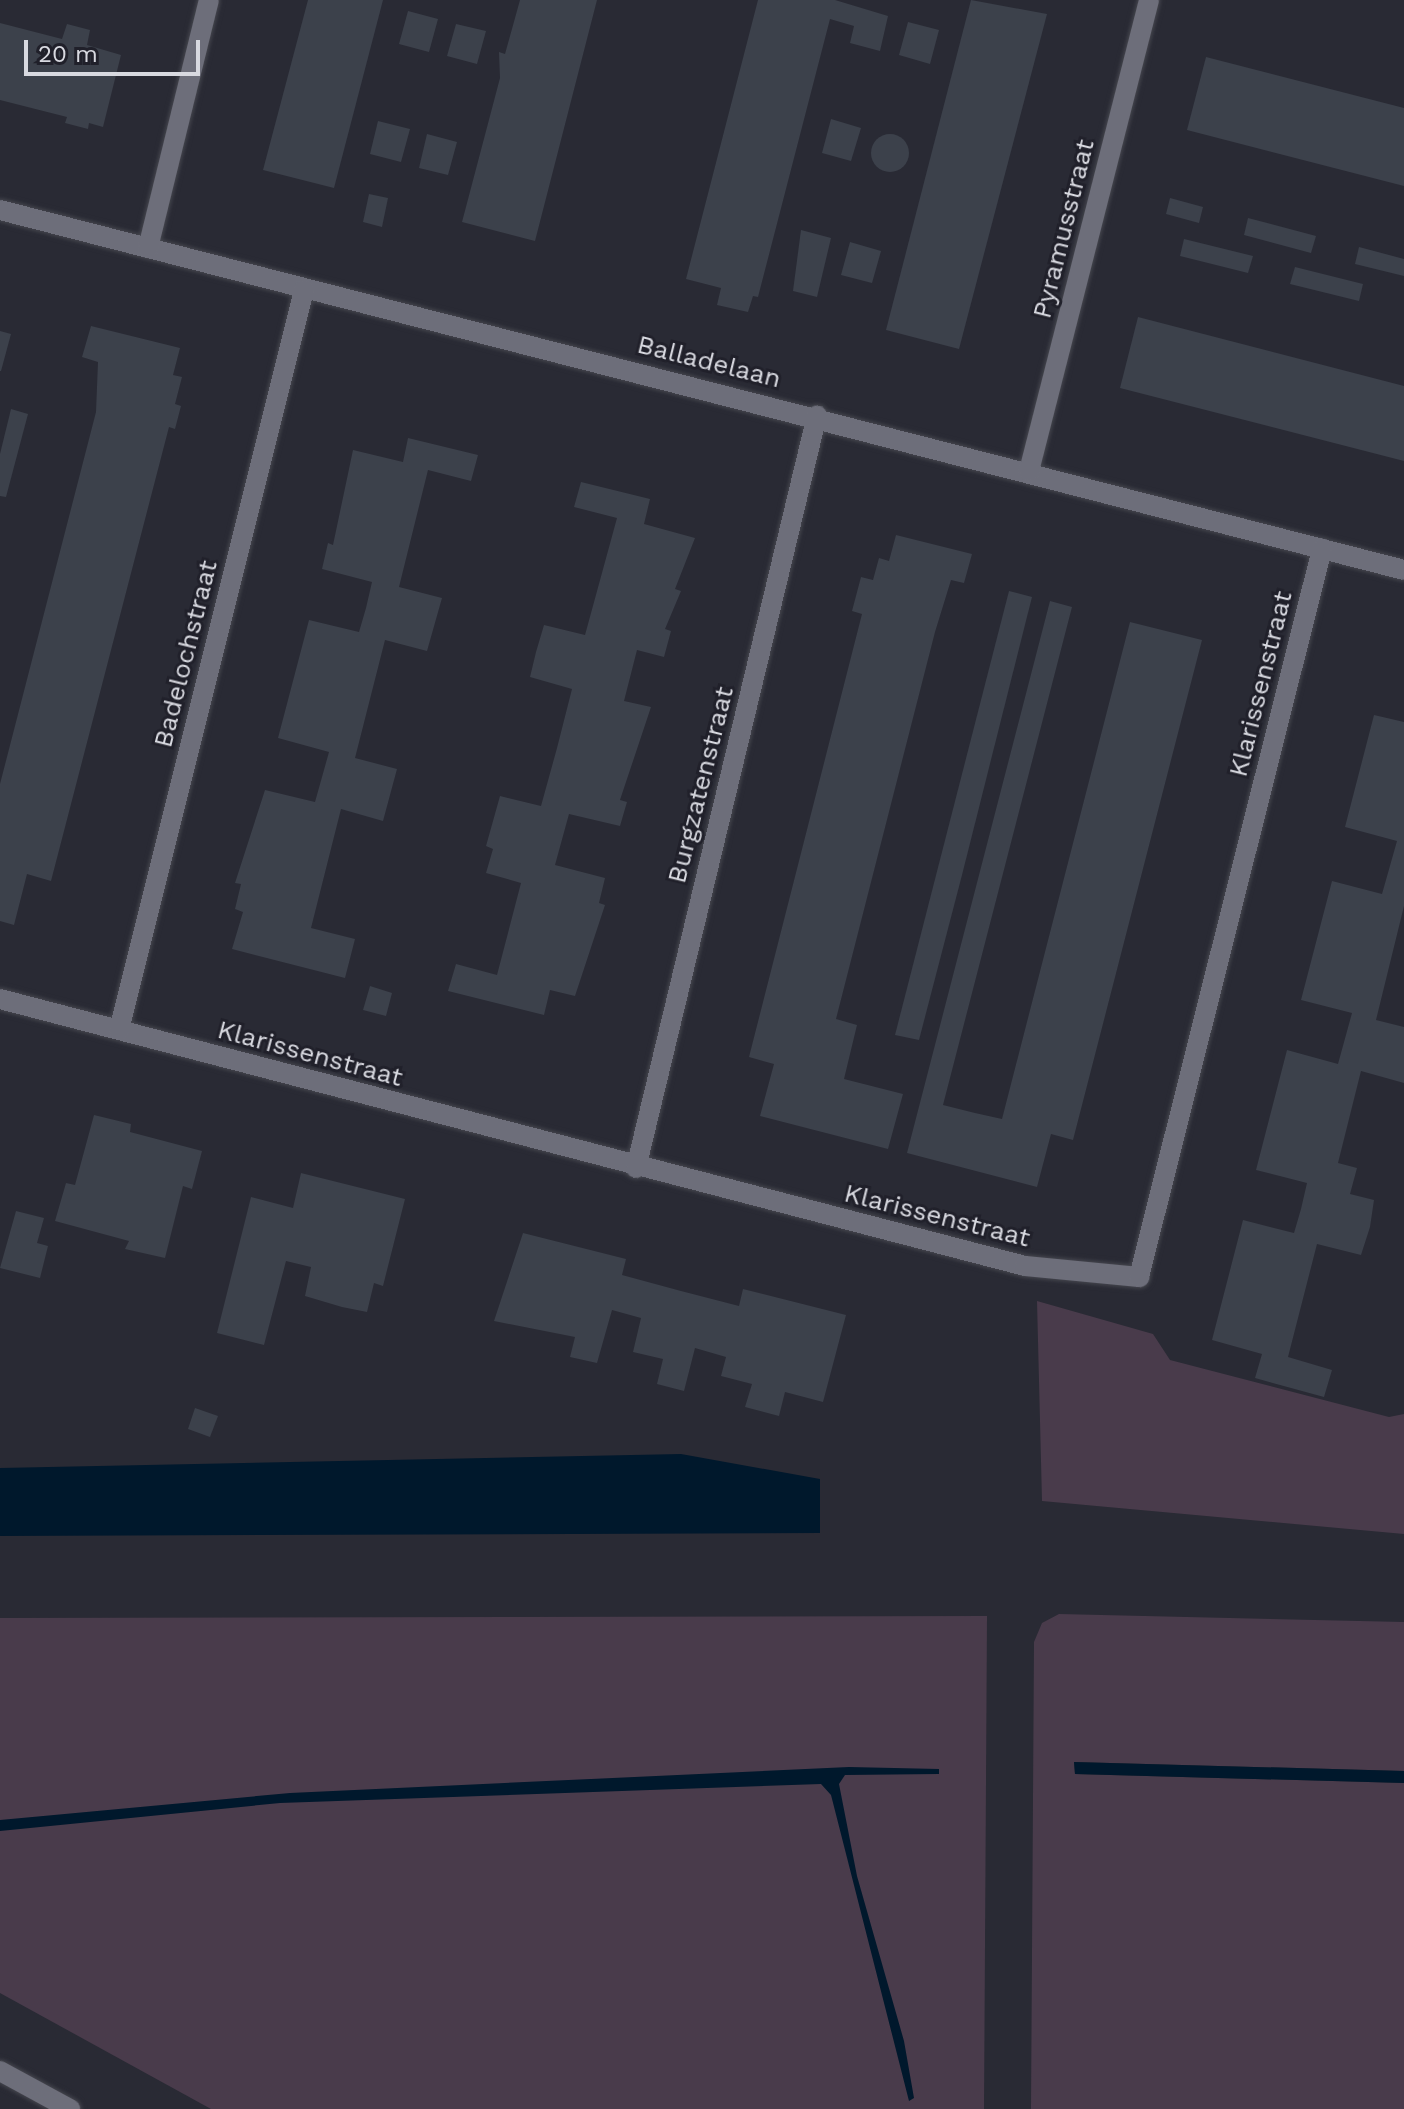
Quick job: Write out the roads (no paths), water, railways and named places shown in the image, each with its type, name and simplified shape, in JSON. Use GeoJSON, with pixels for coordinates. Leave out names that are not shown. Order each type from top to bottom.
{"type":"FeatureCollection","features":[{"type":"Feature","properties":{"kind":"street"},"geometry":{"type":"LineString","coordinates":[[148,248],[209,0]]}},
{"type":"Feature","properties":{"kind":"street","name":"Pyramusstraat"},"geometry":{"type":"LineString","coordinates":[[1029,471],[1149,0]]}},
{"type":"Feature","properties":{"kind":"street","name":"Balladelaan"},"geometry":{"type":"LineString","coordinates":[[0,210],[304,290],[817,415],[1404,570]]}},
{"type":"Feature","properties":{"kind":"street","name":"Badelochstraat"},"geometry":{"type":"LineString","coordinates":[[119,1030],[304,290]]}},
{"type":"Feature","properties":{"kind":"street","name":"Burgzatenstraat"},"geometry":{"type":"LineString","coordinates":[[636,1168],[817,415]]}},
{"type":"Feature","properties":{"kind":"street","name":"Klarissenstraat"},"geometry":{"type":"LineString","coordinates":[[0,999],[636,1168],[1025,1266],[1139,1277],[1322,549]]}},
{"type":"Feature","properties":{"kind":"street"},"geometry":{"type":"LineString","coordinates":[[0,2071],[70,2109]]}},
{"type":"Feature","properties":{"kind":"water"},"geometry":{"type":"Polygon","coordinates":[[[681,1454],[820,1479],[820,1533],[0,1536],[0,1468],[681,1454]]]}},
{"type":"Feature","properties":{"kind":"water"},"geometry":{"type":"Polygon","coordinates":[[[1074,1762],[1404,1771],[1404,1783],[1075,1774],[1074,1762]]]}},
{"type":"Feature","properties":{"kind":"water"},"geometry":{"type":"Polygon","coordinates":[[[849,1767],[939,1769],[939,1774],[845,1775],[839,1784],[857,1876],[904,2041],[914,2098],[909,2101],[831,1795],[821,1784],[280,1803],[0,1831],[0,1820],[290,1793],[849,1767]]]}}]}
